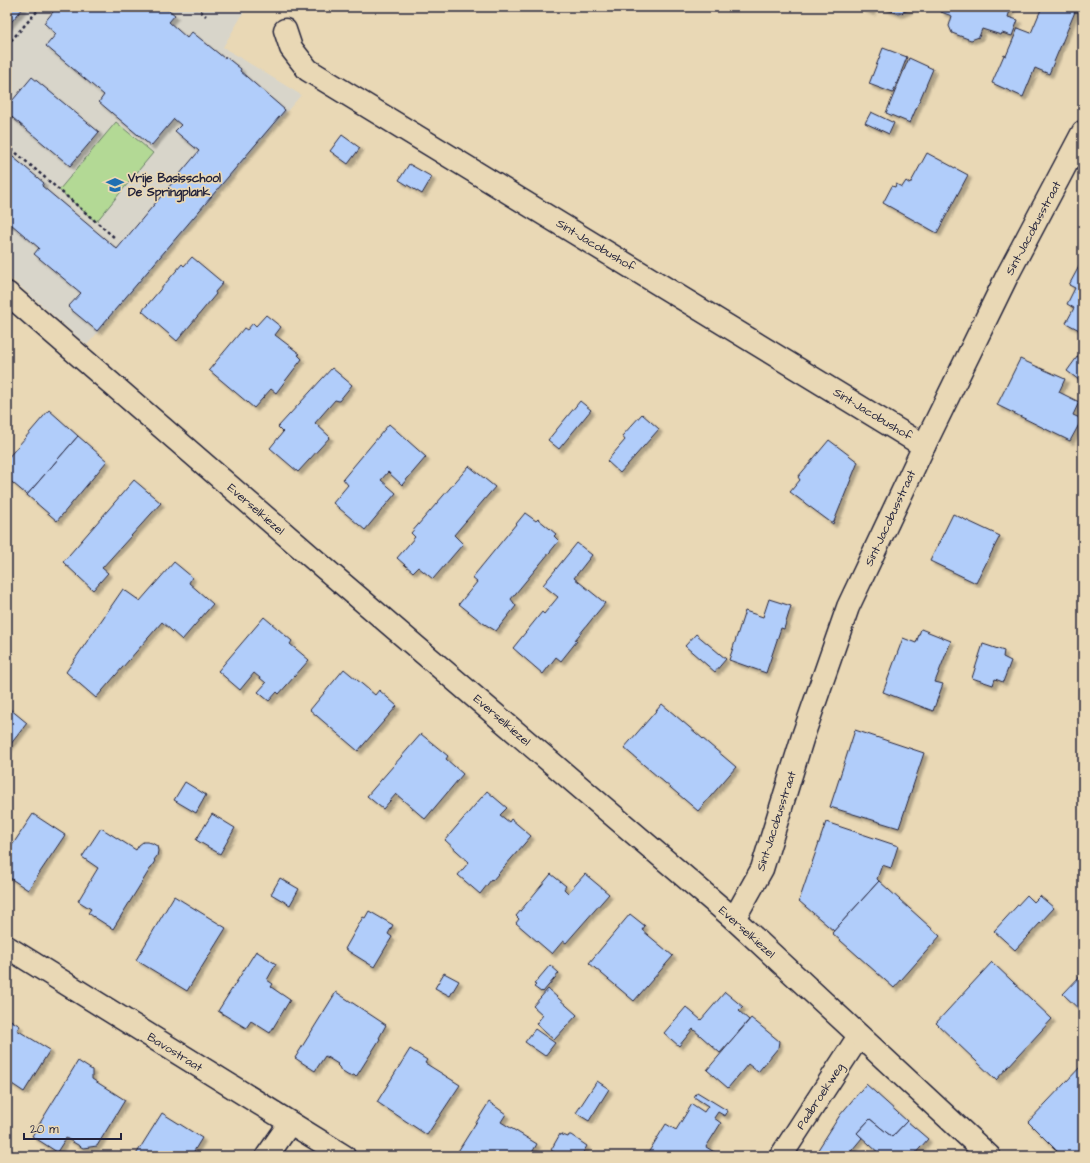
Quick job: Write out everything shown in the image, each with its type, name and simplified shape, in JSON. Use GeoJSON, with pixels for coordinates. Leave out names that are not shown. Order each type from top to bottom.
{"type":"FeatureCollection","features":[{"type":"Feature","properties":{"kind":"street","name":"Sint-Jacobushof"},"geometry":{"type":"LineString","coordinates":[[285,30],[291,48],[308,70],[924,446]]}},
{"type":"Feature","properties":{"kind":"street","name":"Sint-Jacobusstraat"},"geometry":{"type":"LineString","coordinates":[[734,919],[762,869],[803,736],[848,608],[924,446],[1007,276],[1083,132]]}},
{"type":"Feature","properties":{"kind":"street","name":"Everselkiezel"},"geometry":{"type":"LineString","coordinates":[[7,293],[734,919],[989,1156]]}},
{"type":"Feature","properties":{"kind":"street","name":"Bavostraat"},"geometry":{"type":"LineString","coordinates":[[7,947],[344,1156]]}},
{"type":"Feature","properties":{"kind":"street","name":"Padbroekweg"},"geometry":{"type":"LineString","coordinates":[[782,1156],[859,1036]]}},
{"type":"Feature","properties":{"kind":"street"},"geometry":{"type":"LineString","coordinates":[[267,1156],[290,1123]]}},
{"type":"Feature","properties":{"kind":"path"},"geometry":{"type":"LineString","coordinates":[[7,46],[41,7]]}},
{"type":"Feature","properties":{"kind":"path"},"geometry":{"type":"LineString","coordinates":[[196,7],[206,16]]}},
{"type":"Feature","properties":{"kind":"path"},"geometry":{"type":"LineString","coordinates":[[7,145],[115,238]]}},
{"type":"Feature","properties":{"kind":"shaded area","name":"Vrije Basisschool De Springplank"},"geometry":{"type":"Polygon","coordinates":[[[7,7],[247,7],[223,47],[301,95],[87,345],[7,275],[7,7]]]}},
{"type":"Feature","properties":{"kind":"green space"},"geometry":{"type":"Polygon","coordinates":[[[116,122],[153,153],[96,222],[59,190],[116,122]]]}},
{"type":"Feature","properties":{"kind":"building"},"geometry":{"type":"Polygon","coordinates":[[[7,7],[24,7],[7,27],[7,7]]]}},
{"type":"Feature","properties":{"kind":"building"},"geometry":{"type":"Polygon","coordinates":[[[57,7],[165,7],[175,15],[169,22],[187,38],[192,32],[224,58],[226,57],[241,69],[240,71],[285,110],[97,331],[68,307],[81,293],[34,254],[39,248],[11,224],[10,226],[7,224],[7,152],[44,183],[42,186],[117,249],[199,151],[175,131],[181,125],[174,119],[151,146],[99,102],[104,95],[46,46],[56,34],[44,23],[57,7]]]}},
{"type":"Feature","properties":{"kind":"building"},"geometry":{"type":"Polygon","coordinates":[[[859,7],[873,7],[871,12],[859,7]]]}},
{"type":"Feature","properties":{"kind":"building"},"geometry":{"type":"Polygon","coordinates":[[[881,7],[910,7],[908,10],[899,14],[881,7]]]}},
{"type":"Feature","properties":{"kind":"building"},"geometry":{"type":"Polygon","coordinates":[[[943,7],[1011,7],[1008,17],[1018,20],[1012,36],[1002,33],[1001,35],[982,29],[979,37],[971,40],[952,33],[949,26],[952,16],[941,12],[943,7]]]}},
{"type":"Feature","properties":{"kind":"building"},"geometry":{"type":"Polygon","coordinates":[[[1042,7],[1077,7],[1049,74],[1035,68],[1023,97],[992,83],[1018,28],[1031,33],[1042,7]]]}},
{"type":"Feature","properties":{"kind":"building"},"geometry":{"type":"Polygon","coordinates":[[[883,48],[907,57],[893,93],[869,84],[883,48]]]}},
{"type":"Feature","properties":{"kind":"building"},"geometry":{"type":"Polygon","coordinates":[[[909,58],[933,69],[910,123],[886,113],[909,58]]]}},
{"type":"Feature","properties":{"kind":"building"},"geometry":{"type":"Polygon","coordinates":[[[32,77],[99,132],[70,166],[7,113],[7,107],[32,77]]]}},
{"type":"Feature","properties":{"kind":"building"},"geometry":{"type":"Polygon","coordinates":[[[871,112],[894,123],[889,134],[865,123],[871,112]]]}},
{"type":"Feature","properties":{"kind":"building"},"geometry":{"type":"Polygon","coordinates":[[[342,135],[360,148],[348,164],[330,151],[342,135]]]}},
{"type":"Feature","properties":{"kind":"building"},"geometry":{"type":"Polygon","coordinates":[[[927,153],[968,175],[937,233],[883,203],[892,186],[895,187],[896,184],[902,187],[906,181],[910,184],[927,153]]]}},
{"type":"Feature","properties":{"kind":"building"},"geometry":{"type":"Polygon","coordinates":[[[409,164],[432,177],[422,194],[399,180],[409,164]]]}},
{"type":"Feature","properties":{"kind":"building"},"geometry":{"type":"Polygon","coordinates":[[[192,257],[223,283],[215,292],[216,294],[177,341],[142,311],[182,264],[184,266],[192,257]]]}},
{"type":"Feature","properties":{"kind":"building"},"geometry":{"type":"Polygon","coordinates":[[[1083,259],[1083,332],[1066,323],[1074,308],[1067,304],[1075,288],[1069,285],[1083,259]]]}},
{"type":"Feature","properties":{"kind":"building"},"geometry":{"type":"Polygon","coordinates":[[[266,315],[281,327],[275,335],[300,354],[298,355],[302,359],[276,393],[271,389],[254,408],[209,370],[244,328],[247,330],[253,323],[256,326],[266,315]]]}},
{"type":"Feature","properties":{"kind":"building"},"geometry":{"type":"Polygon","coordinates":[[[1080,353],[1083,356],[1083,383],[1067,371],[1080,353]]]}},
{"type":"Feature","properties":{"kind":"building"},"geometry":{"type":"Polygon","coordinates":[[[1020,359],[1065,379],[1059,392],[1079,402],[1073,415],[1082,419],[1070,441],[997,405],[1020,359]]]}},
{"type":"Feature","properties":{"kind":"building"},"geometry":{"type":"Polygon","coordinates":[[[332,368],[352,385],[339,401],[335,400],[315,423],[330,437],[298,472],[270,448],[283,432],[278,427],[332,368]]]}},
{"type":"Feature","properties":{"kind":"building"},"geometry":{"type":"Polygon","coordinates":[[[580,401],[591,410],[559,449],[548,440],[580,401]]]}},
{"type":"Feature","properties":{"kind":"building"},"geometry":{"type":"Polygon","coordinates":[[[49,410],[78,436],[27,495],[7,478],[7,459],[49,410]]]}},
{"type":"Feature","properties":{"kind":"building"},"geometry":{"type":"Polygon","coordinates":[[[642,414],[659,429],[620,473],[607,461],[625,440],[622,436],[642,414]]]}},
{"type":"Feature","properties":{"kind":"building"},"geometry":{"type":"Polygon","coordinates":[[[389,424],[426,457],[402,485],[388,472],[381,480],[396,493],[365,530],[333,503],[348,485],[343,479],[389,424]]]}},
{"type":"Feature","properties":{"kind":"building"},"geometry":{"type":"Polygon","coordinates":[[[78,436],[107,461],[57,521],[27,495],[78,436]]]}},
{"type":"Feature","properties":{"kind":"building"},"geometry":{"type":"Polygon","coordinates":[[[829,440],[858,462],[833,524],[790,492],[800,480],[798,477],[829,440]]]}},
{"type":"Feature","properties":{"kind":"building"},"geometry":{"type":"Polygon","coordinates":[[[469,466],[495,487],[454,535],[463,544],[433,579],[418,567],[413,572],[397,558],[415,537],[411,533],[469,466]]]}},
{"type":"Feature","properties":{"kind":"building"},"geometry":{"type":"Polygon","coordinates":[[[134,480],[161,503],[102,568],[108,573],[93,590],[63,562],[134,480]]]}},
{"type":"Feature","properties":{"kind":"building"},"geometry":{"type":"Polygon","coordinates":[[[525,513],[536,521],[538,519],[556,534],[554,536],[559,541],[511,599],[516,606],[496,631],[483,623],[459,604],[477,582],[472,578],[525,513]]]}},
{"type":"Feature","properties":{"kind":"building"},"geometry":{"type":"Polygon","coordinates":[[[953,514],[1000,536],[976,583],[930,561],[953,514]]]}},
{"type":"Feature","properties":{"kind":"building"},"geometry":{"type":"Polygon","coordinates":[[[577,543],[592,555],[574,578],[605,603],[575,640],[577,641],[561,661],[556,657],[543,674],[513,648],[542,612],[544,614],[558,597],[543,585],[577,543]]]}},
{"type":"Feature","properties":{"kind":"building"},"geometry":{"type":"Polygon","coordinates":[[[174,562],[192,577],[189,583],[213,604],[182,640],[162,622],[96,698],[66,672],[123,589],[140,601],[174,562]]]}},
{"type":"Feature","properties":{"kind":"building"},"geometry":{"type":"Polygon","coordinates":[[[769,599],[791,606],[784,629],[781,628],[766,673],[729,660],[745,611],[763,617],[769,599]]]}},
{"type":"Feature","properties":{"kind":"building"},"geometry":{"type":"Polygon","coordinates":[[[264,617],[292,641],[290,644],[309,660],[279,694],[277,692],[269,701],[258,692],[266,683],[254,673],[240,690],[218,671],[264,617]]]}},
{"type":"Feature","properties":{"kind":"building"},"geometry":{"type":"Polygon","coordinates":[[[921,629],[951,641],[935,682],[943,684],[933,711],[883,692],[903,638],[916,643],[921,629]]]}},
{"type":"Feature","properties":{"kind":"building"},"geometry":{"type":"Polygon","coordinates":[[[696,634],[726,659],[715,672],[685,646],[696,634]]]}},
{"type":"Feature","properties":{"kind":"building"},"geometry":{"type":"Polygon","coordinates":[[[983,644],[1004,651],[1003,657],[1011,661],[1003,682],[995,679],[993,685],[972,678],[983,644]]]}},
{"type":"Feature","properties":{"kind":"building"},"geometry":{"type":"Polygon","coordinates":[[[344,669],[375,695],[379,690],[397,706],[358,751],[310,710],[344,669]]]}},
{"type":"Feature","properties":{"kind":"building"},"geometry":{"type":"Polygon","coordinates":[[[662,704],[736,767],[698,811],[624,748],[662,704]]]}},
{"type":"Feature","properties":{"kind":"building"},"geometry":{"type":"Polygon","coordinates":[[[10,709],[27,723],[7,749],[7,712],[10,709]]]}},
{"type":"Feature","properties":{"kind":"building"},"geometry":{"type":"Polygon","coordinates":[[[855,730],[924,753],[899,828],[830,807],[855,730]]]}},
{"type":"Feature","properties":{"kind":"building"},"geometry":{"type":"Polygon","coordinates":[[[421,734],[448,756],[446,759],[463,774],[425,819],[396,794],[383,809],[367,796],[421,734]]]}},
{"type":"Feature","properties":{"kind":"building"},"geometry":{"type":"Polygon","coordinates":[[[185,782],[206,795],[196,813],[174,800],[185,782]]]}},
{"type":"Feature","properties":{"kind":"building"},"geometry":{"type":"Polygon","coordinates":[[[487,791],[507,808],[500,815],[509,822],[511,819],[531,836],[480,894],[458,875],[469,862],[445,840],[487,791]]]}},
{"type":"Feature","properties":{"kind":"building"},"geometry":{"type":"Polygon","coordinates":[[[33,814],[65,835],[28,890],[7,876],[7,853],[33,814]]]}},
{"type":"Feature","properties":{"kind":"building"},"geometry":{"type":"Polygon","coordinates":[[[212,814],[235,828],[220,854],[196,840],[212,814]]]}},
{"type":"Feature","properties":{"kind":"building"},"geometry":{"type":"Polygon","coordinates":[[[826,822],[898,846],[891,868],[882,865],[877,879],[879,881],[834,931],[799,901],[826,822]]]}},
{"type":"Feature","properties":{"kind":"building"},"geometry":{"type":"Polygon","coordinates":[[[101,828],[136,850],[143,842],[147,842],[157,846],[158,851],[154,860],[155,861],[113,929],[88,913],[91,909],[78,901],[98,868],[82,857],[101,828]]]}},
{"type":"Feature","properties":{"kind":"building"},"geometry":{"type":"Polygon","coordinates":[[[551,874],[566,886],[564,889],[568,893],[585,874],[609,894],[566,943],[563,941],[552,954],[516,923],[519,919],[516,916],[551,874]]]}},
{"type":"Feature","properties":{"kind":"building"},"geometry":{"type":"Polygon","coordinates":[[[280,878],[299,889],[290,905],[271,894],[280,878]]]}},
{"type":"Feature","properties":{"kind":"building"},"geometry":{"type":"Polygon","coordinates":[[[879,881],[940,936],[894,988],[832,933],[879,881]]]}},
{"type":"Feature","properties":{"kind":"building"},"geometry":{"type":"Polygon","coordinates":[[[1027,895],[1034,902],[1040,896],[1054,908],[1015,950],[994,931],[1027,895]]]}},
{"type":"Feature","properties":{"kind":"building"},"geometry":{"type":"Polygon","coordinates":[[[174,896],[226,928],[187,991],[136,960],[174,896]]]}},
{"type":"Feature","properties":{"kind":"building"},"geometry":{"type":"Polygon","coordinates":[[[369,911],[393,925],[388,934],[392,937],[374,967],[345,949],[363,917],[365,918],[369,911]]]}},
{"type":"Feature","properties":{"kind":"building"},"geometry":{"type":"Polygon","coordinates":[[[630,914],[645,926],[642,930],[673,956],[634,1001],[589,963],[630,914]]]}},
{"type":"Feature","properties":{"kind":"building"},"geometry":{"type":"Polygon","coordinates":[[[256,951],[276,964],[267,980],[273,984],[271,987],[290,1000],[270,1033],[251,1021],[246,1028],[218,1011],[256,951]]]}},
{"type":"Feature","properties":{"kind":"building"},"geometry":{"type":"Polygon","coordinates":[[[992,962],[1052,1019],[996,1080],[936,1023],[992,962]]]}},
{"type":"Feature","properties":{"kind":"building"},"geometry":{"type":"Polygon","coordinates":[[[550,965],[559,973],[543,992],[541,992],[534,987],[536,985],[534,984],[550,965]]]}},
{"type":"Feature","properties":{"kind":"building"},"geometry":{"type":"Polygon","coordinates":[[[444,973],[459,981],[450,996],[435,988],[444,973]]]}},
{"type":"Feature","properties":{"kind":"building"},"geometry":{"type":"Polygon","coordinates":[[[1083,973],[1083,1013],[1063,994],[1083,973]]]}},
{"type":"Feature","properties":{"kind":"building"},"geometry":{"type":"Polygon","coordinates":[[[548,989],[577,1015],[554,1040],[536,1024],[543,1015],[533,1006],[548,989]]]}},
{"type":"Feature","properties":{"kind":"building"},"geometry":{"type":"Polygon","coordinates":[[[336,992],[386,1025],[379,1038],[380,1039],[356,1077],[354,1075],[349,1076],[341,1071],[337,1065],[338,1064],[325,1056],[315,1071],[295,1058],[336,992]]]}},
{"type":"Feature","properties":{"kind":"building"},"geometry":{"type":"Polygon","coordinates":[[[725,992],[743,1007],[739,1011],[749,1020],[720,1053],[693,1029],[679,1046],[664,1033],[686,1007],[701,1020],[725,992]]]}},
{"type":"Feature","properties":{"kind":"building"},"geometry":{"type":"Polygon","coordinates":[[[7,1018],[20,1026],[17,1030],[50,1050],[24,1092],[9,1082],[7,1085],[7,1018]]]}},
{"type":"Feature","properties":{"kind":"building"},"geometry":{"type":"Polygon","coordinates":[[[751,1018],[779,1041],[778,1048],[758,1072],[748,1064],[728,1088],[707,1070],[751,1018]]]}},
{"type":"Feature","properties":{"kind":"building"},"geometry":{"type":"Polygon","coordinates":[[[535,1029],[555,1043],[545,1056],[525,1042],[535,1029]]]}},
{"type":"Feature","properties":{"kind":"building"},"geometry":{"type":"Polygon","coordinates":[[[410,1049],[427,1060],[425,1063],[460,1085],[427,1135],[377,1102],[410,1049]]]}},
{"type":"Feature","properties":{"kind":"building"},"geometry":{"type":"Polygon","coordinates":[[[78,1061],[92,1070],[92,1079],[125,1100],[97,1146],[83,1148],[66,1138],[57,1152],[32,1136],[78,1061]]]}},
{"type":"Feature","properties":{"kind":"building"},"geometry":{"type":"Polygon","coordinates":[[[1083,1064],[1083,1156],[1062,1156],[1028,1122],[1083,1064]]]}},
{"type":"Feature","properties":{"kind":"building"},"geometry":{"type":"Polygon","coordinates":[[[597,1081],[609,1089],[589,1121],[576,1113],[597,1081]]]}},
{"type":"Feature","properties":{"kind":"building"},"geometry":{"type":"Polygon","coordinates":[[[866,1084],[907,1121],[892,1137],[870,1119],[857,1133],[862,1138],[848,1156],[814,1156],[840,1115],[866,1084]]]}},
{"type":"Feature","properties":{"kind":"building"},"geometry":{"type":"Polygon","coordinates":[[[697,1092],[728,1111],[725,1116],[718,1112],[714,1118],[721,1123],[706,1147],[721,1156],[653,1156],[648,1153],[666,1124],[676,1130],[692,1104],[704,1112],[708,1106],[694,1097],[697,1092]]]}},
{"type":"Feature","properties":{"kind":"building"},"geometry":{"type":"Polygon","coordinates":[[[489,1102],[506,1114],[501,1122],[537,1144],[530,1156],[461,1156],[457,1153],[489,1102]]]}},
{"type":"Feature","properties":{"kind":"building"},"geometry":{"type":"Polygon","coordinates":[[[162,1113],[202,1138],[191,1156],[135,1156],[162,1113]]]}},
{"type":"Feature","properties":{"kind":"building"},"geometry":{"type":"Polygon","coordinates":[[[870,1119],[892,1137],[907,1121],[928,1139],[913,1156],[882,1156],[857,1133],[870,1119]]]}},
{"type":"Feature","properties":{"kind":"building"},"geometry":{"type":"Polygon","coordinates":[[[560,1134],[568,1137],[571,1135],[587,1146],[581,1156],[558,1156],[551,1150],[560,1134]]]}},
{"type":"Feature","properties":{"kind":"place","name":"Vrije Basisschool De Springplank"},"geometry":{"type":"Point","coordinates":[115,185]}}]}
